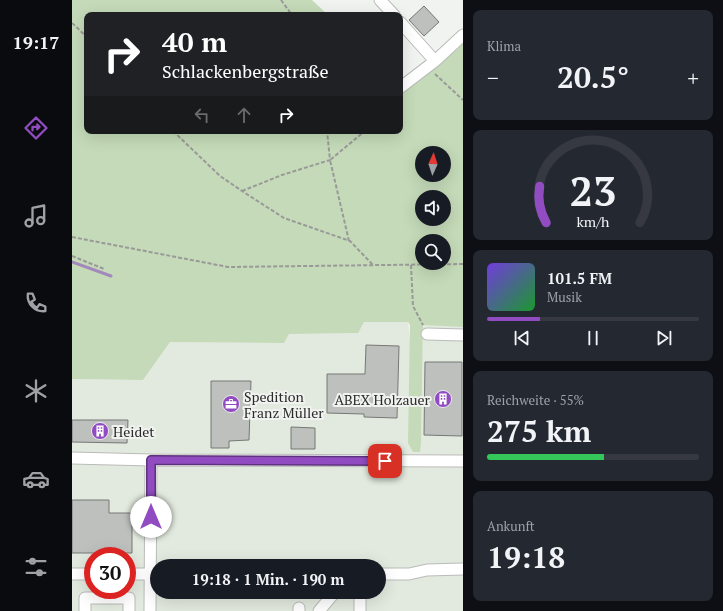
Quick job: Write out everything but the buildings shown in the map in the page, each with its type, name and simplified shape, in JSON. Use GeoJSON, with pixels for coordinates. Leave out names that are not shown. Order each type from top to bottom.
{"type":"FeatureCollection","features":[{"type":"Feature","properties":{"kind":"street"},"geometry":{"type":"LineString","coordinates":[[380,0],[391,12]]}},
{"type":"Feature","properties":{"kind":"street"},"geometry":{"type":"LineString","coordinates":[[403,26],[432,64]]}},
{"type":"Feature","properties":{"kind":"street"},"geometry":{"type":"LineString","coordinates":[[403,86],[432,64],[463,35]]}},
{"type":"Feature","properties":{"kind":"street"},"geometry":{"type":"LineString","coordinates":[[427,334],[463,335]]}},
{"type":"Feature","properties":{"kind":"street"},"geometry":{"type":"LineString","coordinates":[[72,458],[151,460],[463,461]]}},
{"type":"Feature","properties":{"kind":"street"},"geometry":{"type":"LineString","coordinates":[[150,559],[151,460]]}},
{"type":"Feature","properties":{"kind":"street"},"geometry":{"type":"LineString","coordinates":[[386,574],[409,574],[427,570],[463,570]]}},
{"type":"Feature","properties":{"kind":"street"},"geometry":{"type":"LineString","coordinates":[[72,574],[84,574]]}},
{"type":"Feature","properties":{"kind":"street"},"geometry":{"type":"LineString","coordinates":[[136,574],[150,574]]}},
{"type":"Feature","properties":{"kind":"street"},"geometry":{"type":"LineString","coordinates":[[85,599],[85,611]]}},
{"type":"Feature","properties":{"kind":"street"},"geometry":{"type":"LineString","coordinates":[[129,599],[129,611]]}},
{"type":"Feature","properties":{"kind":"street"},"geometry":{"type":"LineString","coordinates":[[150,599],[150,611]]}},
{"type":"Feature","properties":{"kind":"street"},"geometry":{"type":"LineString","coordinates":[[319,611],[330,599]]}},
{"type":"Feature","properties":{"kind":"street"},"geometry":{"type":"LineString","coordinates":[[360,599],[360,611]]}},
{"type":"Feature","properties":{"kind":"path"},"geometry":{"type":"LineString","coordinates":[[281,0],[290,12]]}},
{"type":"Feature","properties":{"kind":"path"},"geometry":{"type":"LineString","coordinates":[[72,23],[84,34]]}},
{"type":"Feature","properties":{"kind":"path"},"geometry":{"type":"LineString","coordinates":[[432,64],[440,80],[463,100]]}},
{"type":"Feature","properties":{"kind":"path"},"geometry":{"type":"LineString","coordinates":[[175,134],[220,176],[242,191],[284,218],[350,241],[373,265]]}},
{"type":"Feature","properties":{"kind":"path"},"geometry":{"type":"LineString","coordinates":[[327,134],[330,160],[350,241]]}},
{"type":"Feature","properties":{"kind":"path"},"geometry":{"type":"LineString","coordinates":[[242,191],[282,175],[330,160],[361,134]]}},
{"type":"Feature","properties":{"kind":"path"},"geometry":{"type":"LineString","coordinates":[[72,237],[228,267],[463,264]]}},
{"type":"Feature","properties":{"kind":"path"},"geometry":{"type":"LineString","coordinates":[[72,256],[104,269]]}},
{"type":"Feature","properties":{"kind":"path"},"geometry":{"type":"LineString","coordinates":[[411,265],[413,306],[427,334]]}},
{"type":"Feature","properties":{"kind":"shaded area"},"geometry":{"type":"Polygon","coordinates":[[[364,322],[408,322],[421,442],[423,324],[463,327],[463,611],[72,611],[72,379],[143,380],[170,342],[284,343],[289,334],[357,333],[364,322]]]}},
{"type":"Feature","properties":{"kind":"green space"},"geometry":{"type":"Polygon","coordinates":[[[72,0],[312,0],[325,12],[84,12],[84,134],[403,134],[403,83],[463,37],[463,327],[423,325],[420,452],[413,452],[408,443],[410,325],[408,322],[364,322],[358,333],[289,334],[284,343],[170,342],[143,380],[72,379],[72,0]]]}},
{"type":"Feature","properties":{"kind":"waterway"},"geometry":{"type":"LineString","coordinates":[[72,262],[111,276]]}},
{"type":"Feature","properties":{"kind":"place","name":"ABEX Holzauer"},"geometry":{"type":"Point","coordinates":[443,399]}},
{"type":"Feature","properties":{"kind":"place","name":"Spedition Franz Müller"},"geometry":{"type":"Point","coordinates":[231,404]}},
{"type":"Feature","properties":{"kind":"place","name":"Heidet"},"geometry":{"type":"Point","coordinates":[100,431]}},
{"type":"Feature","properties":{"kind":"route"},"geometry":{"type":"LineString","coordinates":[[151,517],[151,460],[385,461]]}}]}
